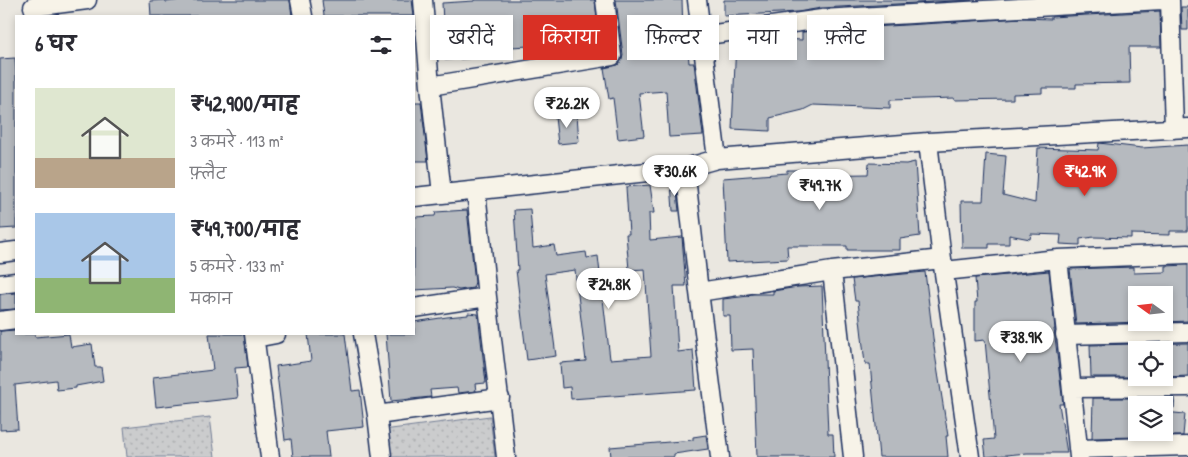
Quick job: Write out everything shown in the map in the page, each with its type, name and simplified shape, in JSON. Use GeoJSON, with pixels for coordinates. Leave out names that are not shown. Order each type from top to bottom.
{"type":"FeatureCollection","features":[{"type":"Feature","properties":{"kind":"street"},"geometry":{"type":"LineString","coordinates":[[33,8],[87,0]]}},
{"type":"Feature","properties":{"kind":"street"},"geometry":{"type":"LineString","coordinates":[[300,0],[302,15]]}},
{"type":"Feature","properties":{"kind":"street"},"geometry":{"type":"LineString","coordinates":[[423,0],[442,194]]}},
{"type":"Feature","properties":{"kind":"street"},"geometry":{"type":"LineString","coordinates":[[430,86],[612,56],[605,0]]}},
{"type":"Feature","properties":{"kind":"street"},"geometry":{"type":"LineString","coordinates":[[696,0],[698,15]]}},
{"type":"Feature","properties":{"kind":"street"},"geometry":{"type":"LineString","coordinates":[[719,33],[822,18],[1162,0]]}},
{"type":"Feature","properties":{"kind":"street"},"geometry":{"type":"LineString","coordinates":[[415,197],[685,168],[717,160],[928,142],[1181,128],[1170,0]]}},
{"type":"Feature","properties":{"kind":"street"},"geometry":{"type":"LineString","coordinates":[[703,60],[717,160]]}},
{"type":"Feature","properties":{"kind":"street"},"geometry":{"type":"LineString","coordinates":[[928,142],[970,457]]}},
{"type":"Feature","properties":{"kind":"street"},"geometry":{"type":"LineString","coordinates":[[685,168],[720,457]]}},
{"type":"Feature","properties":{"kind":"street"},"geometry":{"type":"LineString","coordinates":[[476,191],[506,457]]}},
{"type":"Feature","properties":{"kind":"street"},"geometry":{"type":"LineString","coordinates":[[0,252],[15,251]]}},
{"type":"Feature","properties":{"kind":"street"},"geometry":{"type":"LineString","coordinates":[[699,292],[832,271],[1188,254]]}},
{"type":"Feature","properties":{"kind":"street"},"geometry":{"type":"LineString","coordinates":[[1058,259],[1078,453],[1188,446]]}},
{"type":"Feature","properties":{"kind":"street"},"geometry":{"type":"LineString","coordinates":[[832,271],[853,457]]}},
{"type":"Feature","properties":{"kind":"street"},"geometry":{"type":"LineString","coordinates":[[0,284],[15,282]]}},
{"type":"Feature","properties":{"kind":"street"},"geometry":{"type":"LineString","coordinates":[[415,308],[487,297]]}},
{"type":"Feature","properties":{"kind":"street"},"geometry":{"type":"LineString","coordinates":[[0,321],[15,319]]}},
{"type":"Feature","properties":{"kind":"street"},"geometry":{"type":"LineString","coordinates":[[1065,335],[1188,332]]}},
{"type":"Feature","properties":{"kind":"street"},"geometry":{"type":"LineString","coordinates":[[363,335],[382,457]]}},
{"type":"Feature","properties":{"kind":"street"},"geometry":{"type":"LineString","coordinates":[[254,336],[270,457]]}},
{"type":"Feature","properties":{"kind":"street"},"geometry":{"type":"LineString","coordinates":[[1072,388],[1188,387]]}},
{"type":"Feature","properties":{"kind":"street"},"geometry":{"type":"LineString","coordinates":[[377,415],[500,398]]}},
{"type":"Feature","properties":{"kind":"shaded area"},"geometry":{"type":"Polygon","coordinates":[[[490,416],[495,457],[379,457],[376,431],[490,416]]]}},
{"type":"Feature","properties":{"kind":"shaded area"},"geometry":{"type":"Polygon","coordinates":[[[210,417],[215,457],[127,457],[124,427],[210,417]]]}},
{"type":"Feature","properties":{"kind":"building"},"geometry":{"type":"Polygon","coordinates":[[[290,0],[292,15],[151,15],[150,1],[290,0]]]}},
{"type":"Feature","properties":{"kind":"building"},"geometry":{"type":"Polygon","coordinates":[[[322,0],[412,0],[414,15],[324,15],[322,0]]]}},
{"type":"Feature","properties":{"kind":"building"},"geometry":{"type":"Polygon","coordinates":[[[595,0],[597,15],[523,15],[523,46],[513,47],[513,15],[443,15],[442,3],[595,0]]]}},
{"type":"Feature","properties":{"kind":"building"},"geometry":{"type":"Polygon","coordinates":[[[616,0],[682,0],[682,15],[627,15],[627,60],[689,60],[689,63],[694,63],[703,135],[669,137],[666,91],[639,93],[644,136],[618,139],[613,98],[609,99],[604,68],[618,65],[623,55],[616,0]]]}},
{"type":"Feature","properties":{"kind":"building"},"geometry":{"type":"Polygon","coordinates":[[[724,0],[972,0],[821,8],[798,12],[724,16],[724,0]]]}},
{"type":"Feature","properties":{"kind":"building"},"geometry":{"type":"Polygon","coordinates":[[[1181,7],[1188,7],[1188,30],[1182,30],[1181,7]]]}},
{"type":"Feature","properties":{"kind":"building"},"geometry":{"type":"Polygon","coordinates":[[[1160,11],[1161,47],[1129,47],[1130,83],[1076,84],[1076,88],[1042,88],[1042,93],[1013,94],[1013,99],[890,100],[890,108],[813,105],[803,110],[770,118],[770,131],[732,129],[735,60],[797,60],[797,40],[802,40],[802,32],[807,32],[807,60],[884,60],[884,26],[1022,18],[1051,19],[1051,17],[1160,11]]]}},
{"type":"Feature","properties":{"kind":"building"},"geometry":{"type":"Polygon","coordinates":[[[15,58],[15,228],[0,229],[0,59],[15,58]]]}},
{"type":"Feature","properties":{"kind":"building"},"geometry":{"type":"Polygon","coordinates":[[[415,102],[421,102],[428,161],[415,161],[415,102]]]}},
{"type":"Feature","properties":{"kind":"building"},"geometry":{"type":"Polygon","coordinates":[[[577,115],[579,142],[558,144],[555,117],[577,115]]]}},
{"type":"Feature","properties":{"kind":"building"},"geometry":{"type":"Polygon","coordinates":[[[1099,143],[1142,148],[1188,145],[1188,231],[1170,231],[1170,235],[1131,234],[1131,238],[1094,237],[1080,239],[1080,245],[1060,244],[1061,235],[1031,234],[1030,239],[1009,235],[1009,244],[989,244],[989,248],[962,248],[961,201],[983,201],[986,154],[1006,156],[1003,195],[1035,203],[1038,148],[1098,150],[1099,143]]]}},
{"type":"Feature","properties":{"kind":"building"},"geometry":{"type":"Polygon","coordinates":[[[915,162],[920,236],[900,239],[900,250],[847,250],[847,246],[787,246],[788,259],[727,262],[723,178],[787,173],[787,170],[808,170],[808,175],[868,174],[869,163],[906,164],[915,162]]]}},
{"type":"Feature","properties":{"kind":"building"},"geometry":{"type":"Polygon","coordinates":[[[671,183],[676,183],[679,211],[673,211],[671,183]]]}},
{"type":"Feature","properties":{"kind":"building"},"geometry":{"type":"Polygon","coordinates":[[[650,185],[654,213],[649,213],[650,240],[682,237],[686,286],[674,286],[678,352],[693,350],[696,390],[571,399],[570,387],[562,388],[560,363],[586,361],[575,270],[545,274],[556,356],[527,360],[516,270],[518,270],[514,210],[530,209],[533,248],[554,245],[556,256],[586,252],[587,258],[598,256],[610,359],[651,356],[645,269],[629,270],[626,234],[629,234],[626,187],[650,185]]]}},
{"type":"Feature","properties":{"kind":"building"},"geometry":{"type":"Polygon","coordinates":[[[467,210],[475,282],[473,288],[459,290],[452,288],[415,290],[415,217],[435,216],[436,212],[467,210]]]}},
{"type":"Feature","properties":{"kind":"building"},"geometry":{"type":"Polygon","coordinates":[[[1188,265],[1188,321],[1173,322],[1173,286],[1128,286],[1128,322],[1076,324],[1070,269],[1134,267],[1134,273],[1166,272],[1166,266],[1188,265]]]}},
{"type":"Feature","properties":{"kind":"building"},"geometry":{"type":"Polygon","coordinates":[[[1049,271],[1063,404],[1059,404],[1067,453],[1027,453],[986,457],[984,440],[994,439],[985,340],[975,341],[975,302],[977,302],[975,278],[1049,271]]]}},
{"type":"Feature","properties":{"kind":"building"},"geometry":{"type":"Polygon","coordinates":[[[925,272],[948,436],[946,436],[948,457],[879,457],[870,364],[865,364],[858,301],[855,301],[852,279],[925,272]]]}},
{"type":"Feature","properties":{"kind":"building"},"geometry":{"type":"Polygon","coordinates":[[[822,286],[828,434],[833,434],[834,457],[757,457],[753,349],[731,350],[730,316],[723,316],[723,299],[752,294],[773,294],[773,291],[798,287],[822,286]]]}},
{"type":"Feature","properties":{"kind":"building"},"geometry":{"type":"Polygon","coordinates":[[[15,293],[15,309],[0,310],[0,294],[15,293]]]}},
{"type":"Feature","properties":{"kind":"building"},"geometry":{"type":"Polygon","coordinates":[[[468,313],[478,314],[486,383],[475,384],[476,391],[458,393],[457,388],[430,390],[431,397],[391,401],[386,335],[415,335],[415,322],[468,315],[468,313]]]}},
{"type":"Feature","properties":{"kind":"building"},"geometry":{"type":"Polygon","coordinates":[[[15,330],[15,335],[34,335],[35,337],[69,335],[71,347],[92,344],[95,367],[101,367],[103,381],[76,386],[76,388],[57,390],[56,380],[15,385],[18,429],[0,430],[0,331],[15,330]]]}},
{"type":"Feature","properties":{"kind":"building"},"geometry":{"type":"Polygon","coordinates":[[[209,335],[244,335],[248,367],[235,368],[238,398],[156,407],[153,377],[213,370],[209,335]]]}},
{"type":"Feature","properties":{"kind":"building"},"geometry":{"type":"Polygon","coordinates":[[[308,335],[345,335],[352,391],[360,390],[364,427],[326,431],[329,457],[293,457],[291,439],[285,440],[276,366],[311,361],[308,335]]]}},
{"type":"Feature","properties":{"kind":"building"},"geometry":{"type":"Polygon","coordinates":[[[1173,343],[1188,343],[1188,376],[1173,377],[1173,343]]]}},
{"type":"Feature","properties":{"kind":"building"},"geometry":{"type":"Polygon","coordinates":[[[1128,344],[1128,377],[1091,377],[1090,345],[1128,344]]]}},
{"type":"Feature","properties":{"kind":"building"},"geometry":{"type":"Polygon","coordinates":[[[1093,398],[1128,398],[1128,437],[1092,438],[1093,398]]]}},
{"type":"Feature","properties":{"kind":"building"},"geometry":{"type":"Polygon","coordinates":[[[1173,413],[1185,414],[1183,436],[1173,436],[1173,413]]]}},
{"type":"Feature","properties":{"kind":"building"},"geometry":{"type":"Polygon","coordinates":[[[706,435],[708,449],[674,454],[674,457],[611,457],[610,447],[693,440],[693,437],[706,435]]]}}]}
